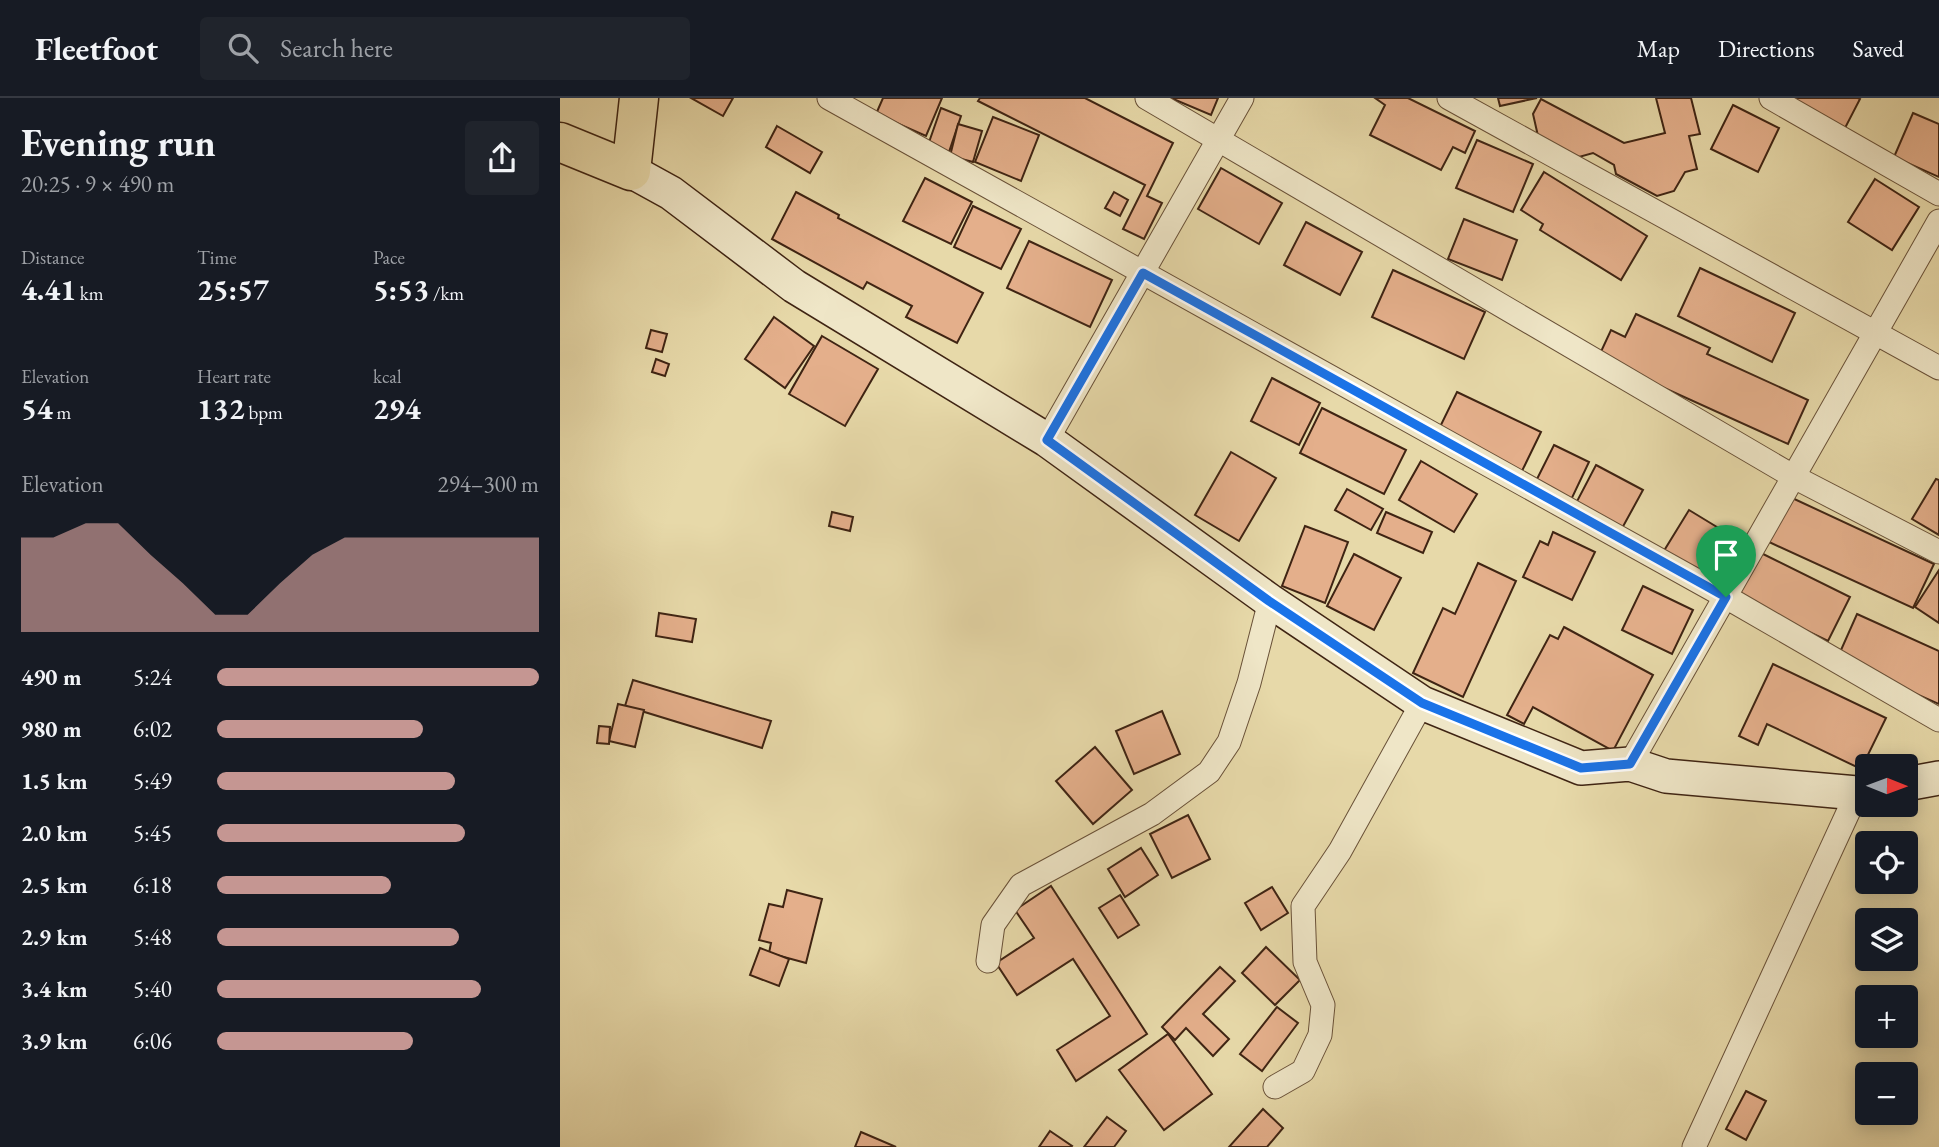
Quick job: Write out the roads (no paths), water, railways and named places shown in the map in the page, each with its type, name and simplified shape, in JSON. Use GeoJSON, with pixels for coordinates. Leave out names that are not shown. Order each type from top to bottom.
{"type":"FeatureCollection","features":[{"type":"Feature","properties":{"kind":"highway"},"geometry":{"type":"LineString","coordinates":[[560,142],[631,171],[639,98]]}},
{"type":"Feature","properties":{"kind":"main road"},"geometry":{"type":"LineString","coordinates":[[631,171],[671,193],[793,286],[1047,440],[1269,601],[1422,703],[1581,768],[1630,764],[1666,776],[1855,791]]}},
{"type":"Feature","properties":{"kind":"main road"},"geometry":{"type":"LineString","coordinates":[[1918,782],[1939,778]]}},
{"type":"Feature","properties":{"kind":"street"},"geometry":{"type":"LineString","coordinates":[[829,98],[1726,597],[1939,720]]}},
{"type":"Feature","properties":{"kind":"street"},"geometry":{"type":"LineString","coordinates":[[1147,98],[1796,478],[1939,552]]}},
{"type":"Feature","properties":{"kind":"street"},"geometry":{"type":"LineString","coordinates":[[1047,440],[1242,98]]}},
{"type":"Feature","properties":{"kind":"street"},"geometry":{"type":"LineString","coordinates":[[1449,98],[1939,368]]}},
{"type":"Feature","properties":{"kind":"street"},"geometry":{"type":"LineString","coordinates":[[1771,98],[1939,194]]}},
{"type":"Feature","properties":{"kind":"street"},"geometry":{"type":"LineString","coordinates":[[1630,764],[1796,478],[1939,221]]}},
{"type":"Feature","properties":{"kind":"street"},"geometry":{"type":"LineString","coordinates":[[988,961],[993,925],[1021,885],[1152,814],[1209,772],[1229,742],[1249,683],[1269,601]]}},
{"type":"Feature","properties":{"kind":"street"},"geometry":{"type":"LineString","coordinates":[[1275,1087],[1303,1071],[1320,1035],[1323,1005],[1305,962],[1303,906],[1340,851],[1422,703]]}},
{"type":"Feature","properties":{"kind":"street"},"geometry":{"type":"LineString","coordinates":[[1694,1147],[1855,807]]}}]}
